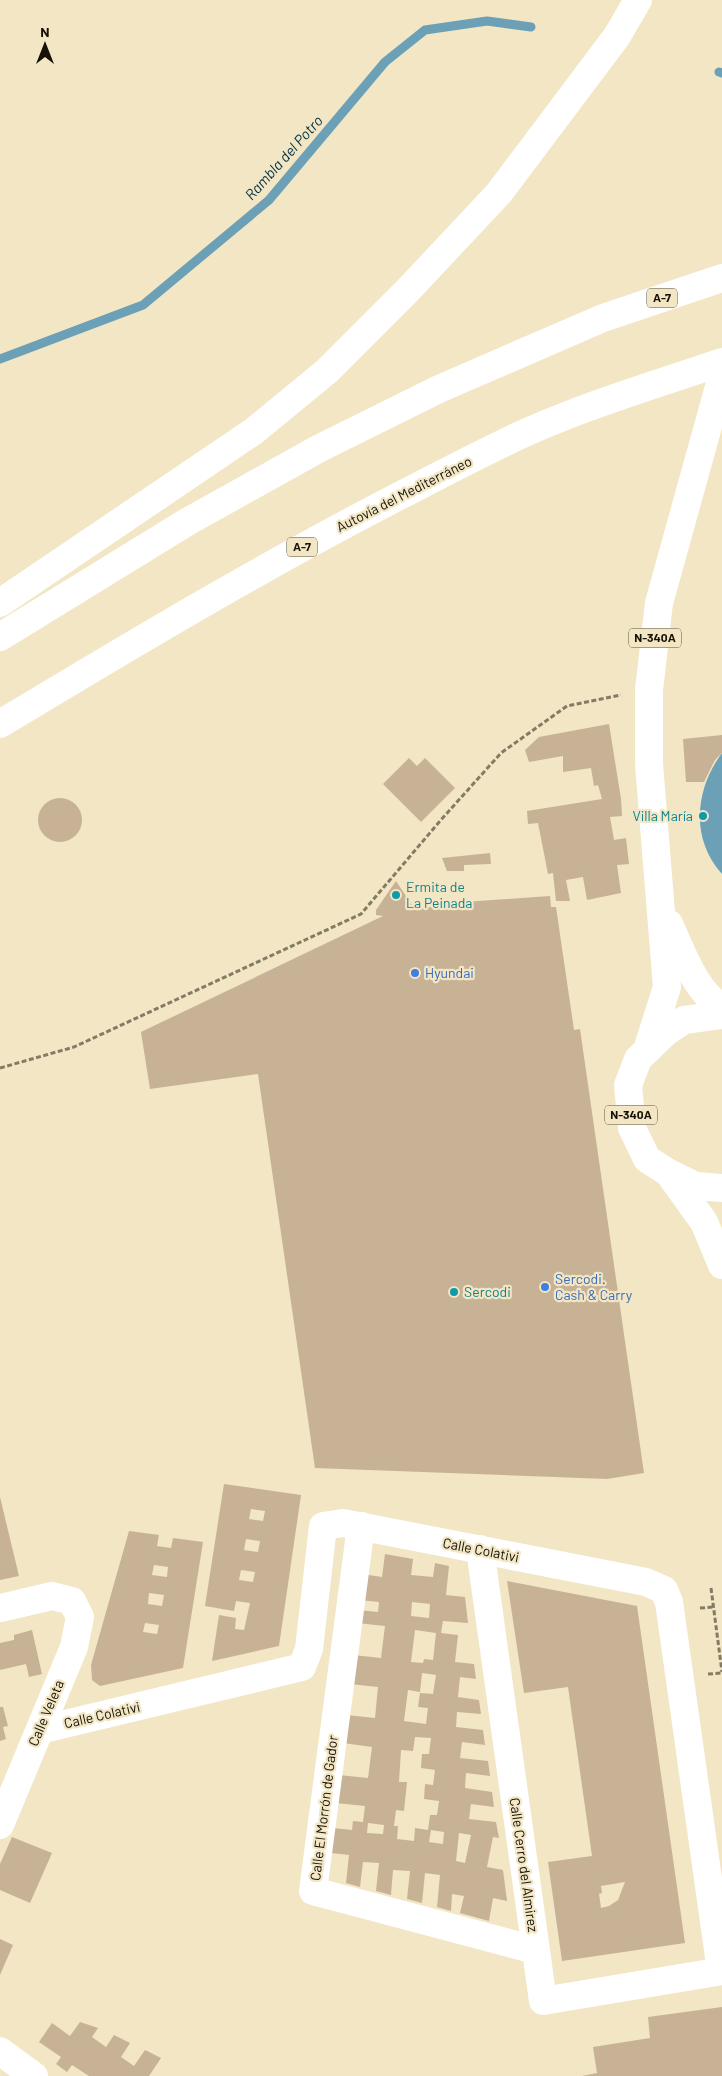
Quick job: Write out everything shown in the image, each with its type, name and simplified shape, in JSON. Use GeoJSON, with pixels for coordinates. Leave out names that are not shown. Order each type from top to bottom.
{"type":"FeatureCollection","features":[{"type":"Feature","properties":{"kind":"main road"},"geometry":{"type":"LineString","coordinates":[[0,603],[254,431],[327,370],[409,289],[499,193],[617,36],[638,0]]}},
{"type":"Feature","properties":{"kind":"main road","name":"A-7"},"geometry":{"type":"LineString","coordinates":[[0,637],[187,522],[318,449],[439,390],[603,318],[722,278]]}},
{"type":"Feature","properties":{"kind":"main road","name":"Autovía del Mediterráneo"},"geometry":{"type":"LineString","coordinates":[[0,724],[156,630],[315,539],[527,432],[618,397],[722,362]]}},
{"type":"Feature","properties":{"kind":"main road","name":"N-340A"},"geometry":{"type":"LineString","coordinates":[[648,1047],[667,987],[649,764],[649,690],[659,602],[722,376]]}},
{"type":"Feature","properties":{"kind":"main road","name":"N-340A"},"geometry":{"type":"LineString","coordinates":[[662,909],[692,975],[710,1000],[722,1008]]}},
{"type":"Feature","properties":{"kind":"main road","name":"N-340A"},"geometry":{"type":"LineString","coordinates":[[722,1015],[684,1020],[666,1032],[648,1047],[638,1060],[628,1085],[632,1128],[647,1158],[669,1174],[696,1186],[722,1188]]}},
{"type":"Feature","properties":{"kind":"main road","name":"N-340A"},"geometry":{"type":"LineString","coordinates":[[669,1174],[704,1222],[722,1265]]}},
{"type":"Feature","properties":{"kind":"main road","name":"Calle Colativi"},"geometry":{"type":"LineString","coordinates":[[40,1730],[302,1667],[309,1649],[323,1526],[343,1523],[361,1526],[646,1582],[664,1590],[669,1602],[721,1971]]}},
{"type":"Feature","properties":{"kind":"main road","name":"Calle El Morrón de Gador"},"geometry":{"type":"LineString","coordinates":[[361,1526],[313,1891],[535,1950]]}},
{"type":"Feature","properties":{"kind":"main road","name":"Calle Cerro del Almirez"},"geometry":{"type":"LineString","coordinates":[[480,1549],[543,2001],[721,1971]]}},
{"type":"Feature","properties":{"kind":"main road","name":"Calle Veleta"},"geometry":{"type":"LineString","coordinates":[[0,1608],[52,1596],[72,1601],[80,1617],[74,1647],[0,1824]]}},
{"type":"Feature","properties":{"kind":"main road"},"geometry":{"type":"LineString","coordinates":[[0,2051],[34,2076]]}},
{"type":"Feature","properties":{"kind":"path"},"geometry":{"type":"LineString","coordinates":[[0,1068],[74,1047],[361,914],[501,753],[567,706],[649,690]]}},
{"type":"Feature","properties":{"kind":"path"},"geometry":{"type":"LineString","coordinates":[[711,1588],[722,1672]]}},
{"type":"Feature","properties":{"kind":"water"},"geometry":{"type":"Polygon","coordinates":[[[722,753],[722,874],[712,860],[705,845],[701,830],[700,814],[706,782],[722,753]]]}},
{"type":"Feature","properties":{"kind":"building"},"geometry":{"type":"Polygon","coordinates":[[[609,724],[622,816],[610,817],[614,840],[626,838],[629,864],[617,865],[621,893],[587,900],[583,877],[566,880],[570,901],[556,901],[553,873],[548,874],[538,823],[528,824],[527,811],[602,799],[598,785],[594,786],[591,768],[563,772],[563,756],[529,762],[525,750],[539,737],[609,724]]]}},
{"type":"Feature","properties":{"kind":"building"},"geometry":{"type":"Polygon","coordinates":[[[722,735],[722,753],[715,760],[704,782],[686,782],[683,739],[722,735]]]}},
{"type":"Feature","properties":{"kind":"building"},"geometry":{"type":"Polygon","coordinates":[[[409,758],[417,766],[425,758],[455,788],[421,822],[383,784],[409,758]]]}},
{"type":"Feature","properties":{"kind":"building"},"geometry":{"type":"Polygon","coordinates":[[[60,798],[72,802],[78,808],[82,820],[78,832],[72,838],[60,842],[48,838],[42,832],[38,820],[42,808],[48,802],[60,798]]]}},
{"type":"Feature","properties":{"kind":"building"},"geometry":{"type":"Polygon","coordinates":[[[490,853],[491,864],[464,865],[464,871],[447,871],[442,858],[490,853]]]}},
{"type":"Feature","properties":{"kind":"building","name":"Sercodi"},"geometry":{"type":"Polygon","coordinates":[[[396,881],[415,910],[451,903],[550,896],[551,907],[556,907],[574,1030],[580,1029],[644,1473],[607,1479],[315,1468],[258,1074],[150,1089],[141,1032],[383,916],[376,915],[376,910],[396,881]]]}},
{"type":"Feature","properties":{"kind":"building"},"geometry":{"type":"Polygon","coordinates":[[[224,1484],[301,1495],[279,1646],[212,1661],[219,1615],[236,1618],[235,1629],[244,1630],[250,1603],[236,1601],[234,1611],[205,1606],[224,1484]],[[251,1509],[249,1519],[263,1521],[265,1511],[251,1509]],[[246,1539],[244,1550],[258,1552],[260,1541],[246,1539]],[[241,1570],[239,1580],[253,1582],[255,1572],[241,1570]]]}},
{"type":"Feature","properties":{"kind":"building"},"geometry":{"type":"Polygon","coordinates":[[[0,1497],[19,1576],[0,1580],[0,1497]]]}},
{"type":"Feature","properties":{"kind":"building"},"geometry":{"type":"Polygon","coordinates":[[[129,1531],[159,1535],[157,1546],[171,1548],[173,1538],[203,1542],[183,1668],[100,1686],[92,1680],[91,1665],[129,1531]],[[154,1565],[152,1575],[167,1577],[168,1567],[154,1565]],[[149,1593],[148,1604],[162,1606],[164,1595],[149,1593]],[[145,1623],[143,1632],[157,1634],[159,1625],[145,1623]]]}},
{"type":"Feature","properties":{"kind":"building"},"geometry":{"type":"Polygon","coordinates":[[[385,1554],[413,1559],[411,1575],[433,1577],[435,1563],[449,1566],[446,1595],[465,1597],[468,1623],[443,1621],[441,1633],[458,1635],[455,1662],[474,1664],[476,1679],[460,1677],[458,1697],[479,1700],[481,1714],[457,1712],[456,1727],[483,1730],[485,1745],[462,1742],[460,1758],[488,1761],[490,1776],[466,1773],[465,1788],[492,1792],[494,1807],[471,1804],[469,1819],[496,1822],[499,1838],[493,1837],[487,1867],[503,1870],[507,1901],[493,1898],[489,1921],[460,1913],[464,1896],[452,1894],[451,1911],[437,1907],[440,1875],[425,1873],[422,1903],[407,1899],[410,1871],[393,1870],[391,1895],[376,1891],[379,1863],[363,1862],[360,1887],[346,1883],[349,1855],[331,1853],[333,1828],[352,1830],[353,1821],[363,1822],[365,1806],[336,1803],[339,1775],[368,1778],[372,1747],[343,1743],[346,1715],[375,1718],[378,1687],[350,1684],[353,1655],[381,1658],[385,1626],[357,1623],[358,1610],[378,1612],[379,1602],[359,1600],[362,1574],[382,1577],[385,1554]],[[412,1602],[411,1616],[429,1618],[430,1604],[412,1602]],[[415,1630],[411,1662],[423,1663],[424,1659],[433,1660],[436,1633],[415,1630]],[[422,1673],[420,1692],[408,1690],[404,1721],[426,1724],[428,1708],[418,1707],[420,1693],[433,1694],[436,1675],[422,1673]],[[415,1737],[413,1751],[401,1750],[399,1782],[407,1782],[404,1811],[396,1810],[394,1826],[398,1826],[397,1839],[414,1841],[415,1828],[428,1830],[430,1815],[437,1815],[439,1801],[424,1799],[425,1784],[433,1785],[435,1770],[421,1768],[422,1754],[429,1754],[431,1738],[415,1737]],[[368,1823],[367,1833],[383,1834],[384,1825],[368,1823]],[[431,1830],[429,1842],[443,1844],[444,1832],[431,1830]],[[459,1833],[456,1861],[465,1863],[471,1835],[459,1833]]]}},
{"type":"Feature","properties":{"kind":"building"},"geometry":{"type":"Polygon","coordinates":[[[507,1581],[637,1606],[685,1943],[562,1961],[548,1862],[592,1856],[568,1687],[524,1693],[507,1581]],[[625,1882],[601,1886],[602,1893],[599,1894],[601,1908],[609,1906],[618,1900],[625,1882]]]}},
{"type":"Feature","properties":{"kind":"building"},"geometry":{"type":"Polygon","coordinates":[[[32,1630],[42,1674],[29,1677],[26,1664],[0,1670],[0,1643],[14,1640],[14,1635],[32,1630]]]}},
{"type":"Feature","properties":{"kind":"building"},"geometry":{"type":"Polygon","coordinates":[[[0,1707],[3,1707],[8,1726],[3,1727],[6,1739],[0,1741],[0,1707]]]}},
{"type":"Feature","properties":{"kind":"building"},"geometry":{"type":"Polygon","coordinates":[[[12,1837],[52,1853],[30,1903],[0,1890],[0,1864],[12,1837]]]}},
{"type":"Feature","properties":{"kind":"building"},"geometry":{"type":"Polygon","coordinates":[[[0,1939],[13,1945],[0,1975],[0,1939]]]}},
{"type":"Feature","properties":{"kind":"building"},"geometry":{"type":"Polygon","coordinates":[[[722,2007],[722,2076],[582,2076],[597,2073],[593,2047],[650,2038],[648,2017],[722,2007]]]}},
{"type":"Feature","properties":{"kind":"building"},"geometry":{"type":"Polygon","coordinates":[[[80,2022],[98,2028],[92,2037],[106,2047],[114,2035],[130,2043],[121,2057],[134,2066],[145,2050],[161,2058],[149,2076],[89,2076],[72,2065],[67,2072],[56,2064],[61,2057],[39,2042],[52,2023],[70,2036],[80,2022]]]}},
{"type":"Feature","properties":{"kind":"waterway","name":"Rambla del Potro"},"geometry":{"type":"LineString","coordinates":[[0,359],[143,305],[269,200],[385,62],[425,30],[487,21],[531,27]]}},
{"type":"Feature","properties":{"kind":"place","name":"Villa María"},"geometry":{"type":"Point","coordinates":[703,816]}},
{"type":"Feature","properties":{"kind":"place","name":"Ermita de La Peinada"},"geometry":{"type":"Point","coordinates":[396,895]}},
{"type":"Feature","properties":{"kind":"place","name":"Hyundai"},"geometry":{"type":"Point","coordinates":[415,973]}},
{"type":"Feature","properties":{"kind":"place","name":"Sercodi. Cash & Carry"},"geometry":{"type":"Point","coordinates":[545,1287]}},
{"type":"Feature","properties":{"kind":"place","name":"Sercodi"},"geometry":{"type":"Point","coordinates":[454,1292]}}]}
